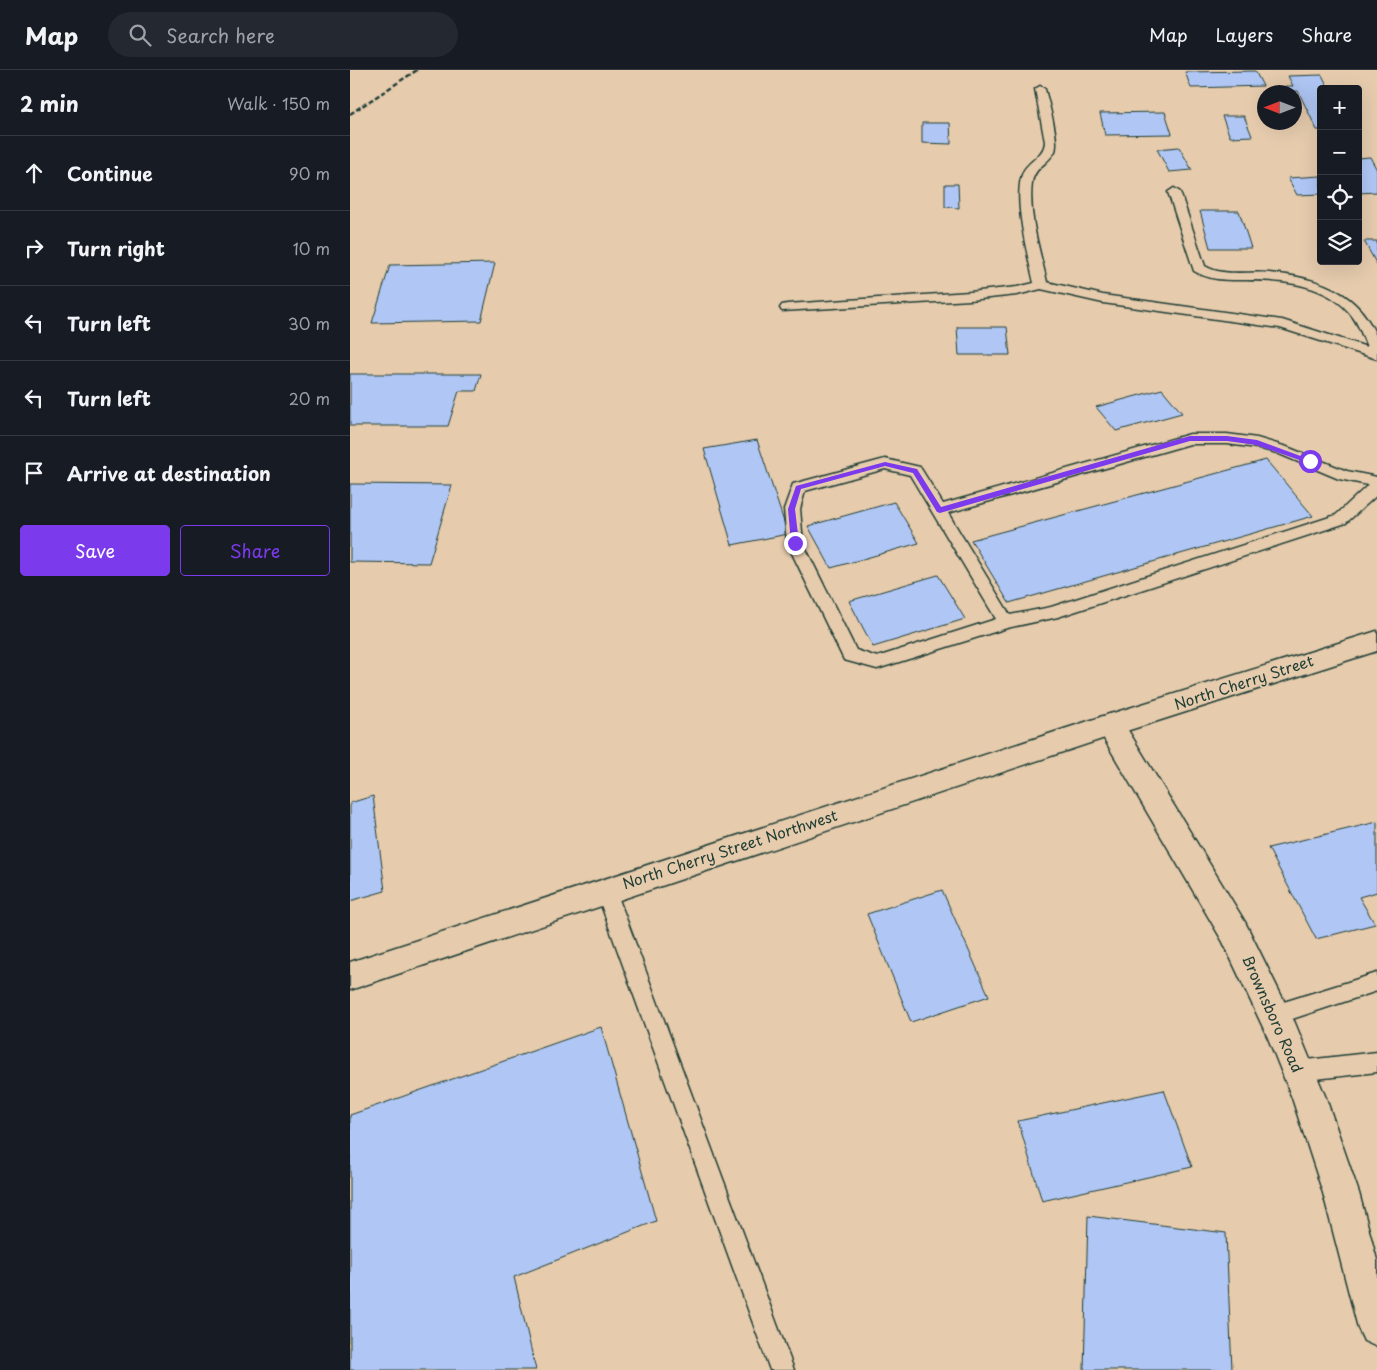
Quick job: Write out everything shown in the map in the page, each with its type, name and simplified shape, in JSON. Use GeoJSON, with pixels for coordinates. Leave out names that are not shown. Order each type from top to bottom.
{"type":"FeatureCollection","features":[{"type":"Feature","properties":{"kind":"main road","name":"North Cherry Street"},"geometry":{"type":"LineString","coordinates":[[1110,725],[1377,641]]}},
{"type":"Feature","properties":{"kind":"main road","name":"North Cherry Street Northwest"},"geometry":{"type":"LineString","coordinates":[[350,976],[1110,725]]}},
{"type":"Feature","properties":{"kind":"main road","name":"Brownsboro Road"},"geometry":{"type":"LineString","coordinates":[[1110,725],[1234,932],[1274,1015],[1309,1098],[1369,1270],[1377,1328]]}},
{"type":"Feature","properties":{"kind":"lane"},"geometry":{"type":"LineString","coordinates":[[1040,89],[1051,142],[1050,151],[1029,173],[1026,189],[1032,246],[1041,285]]}},
{"type":"Feature","properties":{"kind":"lane"},"geometry":{"type":"LineString","coordinates":[[1174,192],[1199,268],[1207,274],[1216,276],[1280,278],[1313,284],[1334,293],[1352,308],[1368,334],[1377,354]]}},
{"type":"Feature","properties":{"kind":"lane"},"geometry":{"type":"LineString","coordinates":[[787,308],[970,296],[1017,291],[1041,285],[1104,299],[1282,324],[1377,354]]}},
{"type":"Feature","properties":{"kind":"lane"},"geometry":{"type":"LineString","coordinates":[[940,510],[1190,439],[1227,439],[1257,443],[1282,450],[1344,475],[1377,482]]}},
{"type":"Feature","properties":{"kind":"lane"},"geometry":{"type":"LineString","coordinates":[[1006,622],[915,471],[885,464],[798,488],[792,509],[795,543],[850,655],[877,663],[1006,622],[1052,613],[1341,519],[1377,486]]}},
{"type":"Feature","properties":{"kind":"lane"},"geometry":{"type":"LineString","coordinates":[[606,891],[782,1370]]}},
{"type":"Feature","properties":{"kind":"lane"},"geometry":{"type":"LineString","coordinates":[[1274,1015],[1377,982]]}},
{"type":"Feature","properties":{"kind":"lane"},"geometry":{"type":"LineString","coordinates":[[1298,1071],[1377,1062]]}},
{"type":"Feature","properties":{"kind":"building"},"geometry":{"type":"Polygon","coordinates":[[[1255,71],[1262,85],[1191,88],[1185,72],[1255,71]]]}},
{"type":"Feature","properties":{"kind":"building"},"geometry":{"type":"Polygon","coordinates":[[[1322,75],[1327,85],[1317,85],[1317,130],[1302,99],[1302,85],[1292,85],[1288,76],[1322,75]]]}},
{"type":"Feature","properties":{"kind":"building"},"geometry":{"type":"Polygon","coordinates":[[[1165,112],[1172,134],[1105,135],[1100,113],[1165,112]]]}},
{"type":"Feature","properties":{"kind":"building"},"geometry":{"type":"Polygon","coordinates":[[[1222,116],[1244,116],[1252,136],[1230,137],[1222,116]]]}},
{"type":"Feature","properties":{"kind":"building"},"geometry":{"type":"Polygon","coordinates":[[[922,123],[950,123],[951,144],[922,143],[922,123]]]}},
{"type":"Feature","properties":{"kind":"building"},"geometry":{"type":"Polygon","coordinates":[[[1179,147],[1192,170],[1169,172],[1157,149],[1179,147]]]}},
{"type":"Feature","properties":{"kind":"building"},"geometry":{"type":"Polygon","coordinates":[[[1370,157],[1377,170],[1377,192],[1362,193],[1362,158],[1370,157]]]}},
{"type":"Feature","properties":{"kind":"building"},"geometry":{"type":"Polygon","coordinates":[[[1317,176],[1317,194],[1297,195],[1288,178],[1317,176]]]}},
{"type":"Feature","properties":{"kind":"building"},"geometry":{"type":"Polygon","coordinates":[[[945,184],[958,184],[959,208],[945,207],[945,184]]]}},
{"type":"Feature","properties":{"kind":"building"},"geometry":{"type":"Polygon","coordinates":[[[1200,211],[1239,211],[1251,248],[1210,248],[1200,211]]]}},
{"type":"Feature","properties":{"kind":"building"},"geometry":{"type":"Polygon","coordinates":[[[1364,241],[1377,241],[1377,265],[1364,241]]]}},
{"type":"Feature","properties":{"kind":"building"},"geometry":{"type":"Polygon","coordinates":[[[495,263],[481,321],[372,323],[390,265],[495,263]]]}},
{"type":"Feature","properties":{"kind":"building"},"geometry":{"type":"Polygon","coordinates":[[[957,327],[1007,327],[1010,355],[959,355],[957,327]]]}},
{"type":"Feature","properties":{"kind":"building"},"geometry":{"type":"Polygon","coordinates":[[[350,374],[481,374],[476,391],[459,391],[448,426],[350,426],[350,374]]]}},
{"type":"Feature","properties":{"kind":"building"},"geometry":{"type":"Polygon","coordinates":[[[1162,389],[1182,413],[1116,431],[1096,407],[1162,389]]]}},
{"type":"Feature","properties":{"kind":"building"},"geometry":{"type":"Polygon","coordinates":[[[757,440],[788,534],[732,545],[704,449],[757,440]]]}},
{"type":"Feature","properties":{"kind":"building"},"geometry":{"type":"Polygon","coordinates":[[[1266,460],[1313,516],[1009,603],[971,540],[1266,460]]]}},
{"type":"Feature","properties":{"kind":"building"},"geometry":{"type":"Polygon","coordinates":[[[350,484],[452,485],[429,563],[350,562],[350,484]]]}},
{"type":"Feature","properties":{"kind":"building"},"geometry":{"type":"Polygon","coordinates":[[[894,502],[919,543],[831,568],[808,526],[894,502]]]}},
{"type":"Feature","properties":{"kind":"building"},"geometry":{"type":"Polygon","coordinates":[[[938,575],[965,619],[873,647],[849,601],[938,575]]]}},
{"type":"Feature","properties":{"kind":"building"},"geometry":{"type":"Polygon","coordinates":[[[373,796],[385,891],[350,901],[350,803],[373,796]]]}},
{"type":"Feature","properties":{"kind":"building"},"geometry":{"type":"Polygon","coordinates":[[[1377,822],[1377,892],[1359,897],[1375,924],[1316,939],[1268,848],[1377,822]]]}},
{"type":"Feature","properties":{"kind":"building"},"geometry":{"type":"Polygon","coordinates":[[[942,890],[989,996],[911,1022],[867,914],[942,890]]]}},
{"type":"Feature","properties":{"kind":"building"},"geometry":{"type":"Polygon","coordinates":[[[601,1027],[656,1221],[514,1277],[536,1370],[350,1370],[350,1115],[601,1027]]]}},
{"type":"Feature","properties":{"kind":"building"},"geometry":{"type":"Polygon","coordinates":[[[1164,1090],[1192,1167],[1042,1201],[1018,1121],[1164,1090]]]}},
{"type":"Feature","properties":{"kind":"building"},"geometry":{"type":"Polygon","coordinates":[[[1088,1216],[1226,1233],[1232,1370],[1084,1370],[1088,1216]]]}},
{"type":"Feature","properties":{"kind":"railway"},"geometry":{"type":"LineString","coordinates":[[350,114],[417,70]]}},
{"type":"Feature","properties":{"kind":"route"},"geometry":{"type":"LineString","coordinates":[[795,543],[792,509],[798,488],[885,464],[915,471],[940,510],[1190,439],[1227,439],[1257,443],[1310,461]]}}]}
